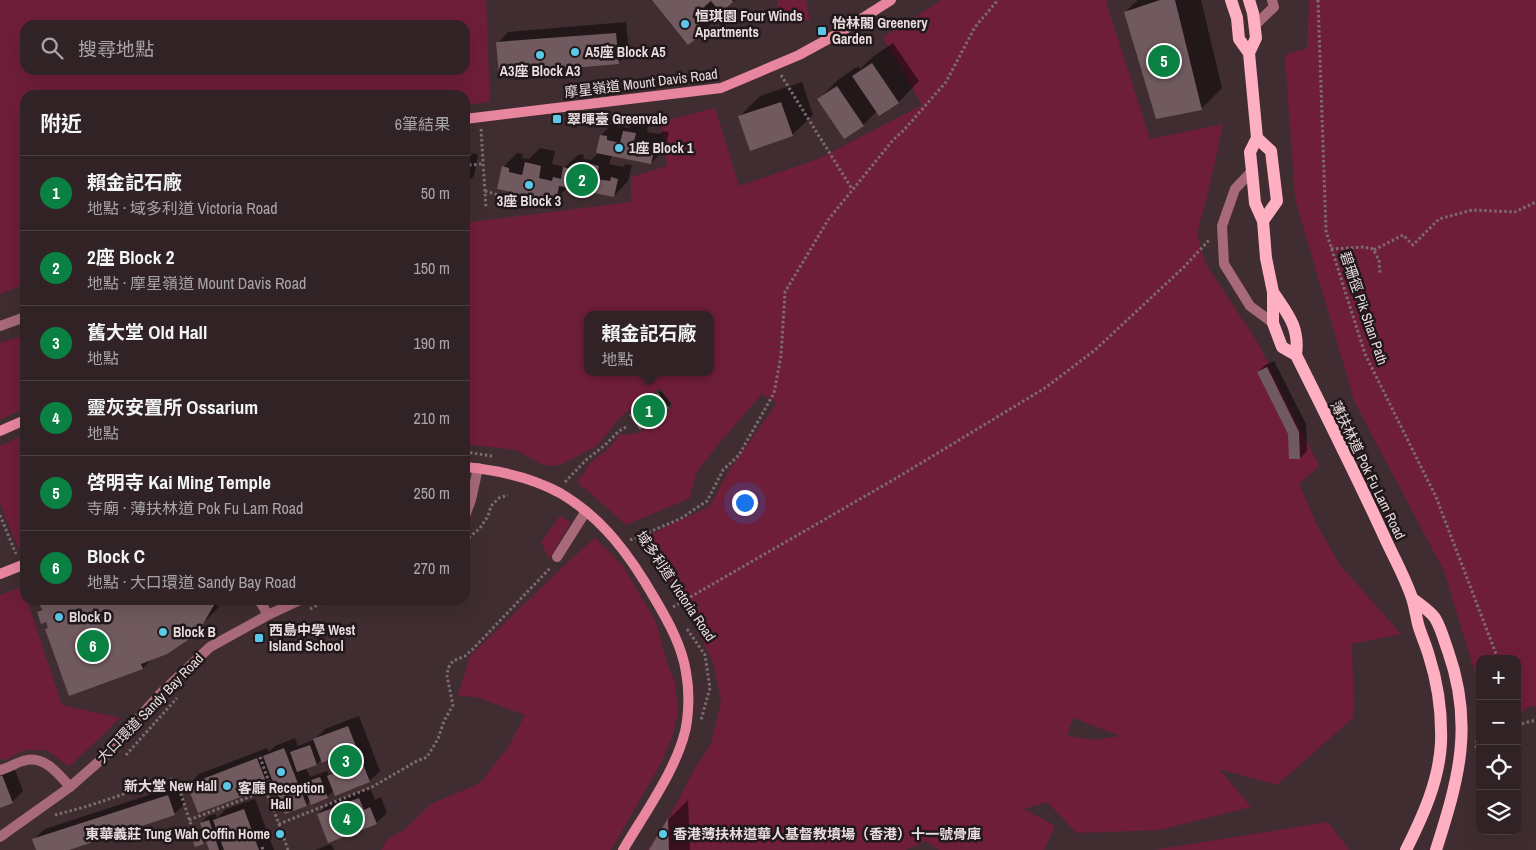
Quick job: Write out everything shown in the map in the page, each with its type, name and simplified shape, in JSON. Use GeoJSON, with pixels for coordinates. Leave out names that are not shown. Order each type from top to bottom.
{"type":"FeatureCollection","features":[{"type":"Feature","properties":{"kind":"main road","name":"摩星嶺道 Mount Davis Road"},"geometry":{"type":"LineString","coordinates":[[470,118],[721,88],[776,65],[839,33],[891,0]]}},
{"type":"Feature","properties":{"kind":"main road","name":"薄扶林道 Pok Fu Lam Road"},"geometry":{"type":"LineString","coordinates":[[1231,0],[1237,18],[1239,38],[1248,53],[1257,138],[1250,152],[1255,204],[1263,221],[1266,258],[1272,292],[1273,323],[1282,347],[1296,355],[1366,496],[1412,598],[1418,624],[1432,666],[1439,698],[1441,743],[1438,767],[1425,809],[1406,850]]}},
{"type":"Feature","properties":{"kind":"main road","name":"薄扶林道 Pok Fu Lam Road"},"geometry":{"type":"LineString","coordinates":[[1248,53],[1256,38],[1253,13],[1249,0]]}},
{"type":"Feature","properties":{"kind":"main road"},"geometry":{"type":"LineString","coordinates":[[1257,138],[1271,151],[1277,201],[1263,221]]}},
{"type":"Feature","properties":{"kind":"main road","name":"薄扶林道 Pok Fu Lam Road"},"geometry":{"type":"LineString","coordinates":[[1272,292],[1291,319],[1298,341],[1296,355]]}},
{"type":"Feature","properties":{"kind":"main road"},"geometry":{"type":"LineString","coordinates":[[0,431],[20,422]]}},
{"type":"Feature","properties":{"kind":"main road","name":"域多利道 Victoria Road"},"geometry":{"type":"LineString","coordinates":[[470,467],[525,478],[558,492],[586,511],[624,550],[641,575],[663,612],[681,652],[688,688],[687,723],[679,750],[664,782],[623,850]]}},
{"type":"Feature","properties":{"kind":"main road"},"geometry":{"type":"LineString","coordinates":[[0,574],[20,566]]}},
{"type":"Feature","properties":{"kind":"main road","name":"薄扶林道 Pok Fu Lam Road"},"geometry":{"type":"LineString","coordinates":[[1412,598],[1434,617],[1451,661],[1462,714],[1461,756],[1458,772],[1452,801],[1436,850]]}},
{"type":"Feature","properties":{"kind":"street"},"geometry":{"type":"LineString","coordinates":[[1255,25],[1274,7],[1272,0]]}},
{"type":"Feature","properties":{"kind":"street"},"geometry":{"type":"LineString","coordinates":[[1252,171],[1235,189],[1222,226],[1224,264],[1250,306],[1273,323]]}},
{"type":"Feature","properties":{"kind":"street"},"geometry":{"type":"LineString","coordinates":[[0,326],[20,319]]}},
{"type":"Feature","properties":{"kind":"street"},"geometry":{"type":"LineString","coordinates":[[470,503],[478,468]]}},
{"type":"Feature","properties":{"kind":"street"},"geometry":{"type":"LineString","coordinates":[[555,561],[586,511]]}},
{"type":"Feature","properties":{"kind":"street"},"geometry":{"type":"LineString","coordinates":[[262,605],[268,615]]}},
{"type":"Feature","properties":{"kind":"street","name":"大口環道 Sandy Bay Road"},"geometry":{"type":"LineString","coordinates":[[0,837],[70,787],[104,757],[159,695],[210,647],[289,605]]}},
{"type":"Feature","properties":{"kind":"street"},"geometry":{"type":"LineString","coordinates":[[0,770],[24,760],[41,760],[56,771],[70,787]]}},
{"type":"Feature","properties":{"kind":"path"},"geometry":{"type":"LineString","coordinates":[[630,540],[680,519],[707,501],[723,470],[739,455],[774,393],[781,356],[785,292],[817,237],[852,189],[892,140],[904,130],[946,82],[975,27],[998,0]]}},
{"type":"Feature","properties":{"kind":"path","name":"碧珊徑 Pik Shan Path"},"geometry":{"type":"LineString","coordinates":[[1318,0],[1326,231],[1365,354],[1436,497],[1496,655]]}},
{"type":"Feature","properties":{"kind":"path"},"geometry":{"type":"LineString","coordinates":[[776,65],[852,189]]}},
{"type":"Feature","properties":{"kind":"path"},"geometry":{"type":"LineString","coordinates":[[481,128],[486,208]]}},
{"type":"Feature","properties":{"kind":"path"},"geometry":{"type":"LineString","coordinates":[[470,165],[483,164]]}},
{"type":"Feature","properties":{"kind":"path"},"geometry":{"type":"LineString","coordinates":[[485,191],[502,196]]}},
{"type":"Feature","properties":{"kind":"path"},"geometry":{"type":"LineString","coordinates":[[1374,250],[1402,235],[1413,245],[1439,219],[1472,210],[1515,212],[1536,202]]}},
{"type":"Feature","properties":{"kind":"path","name":"域多利道 Victoria Road"},"geometry":{"type":"LineString","coordinates":[[678,615],[673,607],[898,477],[1044,388],[1095,350],[1184,267],[1222,226]]}},
{"type":"Feature","properties":{"kind":"path"},"geometry":{"type":"LineString","coordinates":[[1331,249],[1364,247],[1373,249],[1379,260],[1380,275]]}},
{"type":"Feature","properties":{"kind":"path"},"geometry":{"type":"LineString","coordinates":[[558,492],[586,460],[619,431],[628,426]]}},
{"type":"Feature","properties":{"kind":"path"},"geometry":{"type":"LineString","coordinates":[[470,453],[496,457]]}},
{"type":"Feature","properties":{"kind":"path"},"geometry":{"type":"LineString","coordinates":[[560,480],[564,483]]}},
{"type":"Feature","properties":{"kind":"path"},"geometry":{"type":"LineString","coordinates":[[470,537],[480,528],[488,516],[491,506],[499,498],[508,495]]}},
{"type":"Feature","properties":{"kind":"path"},"geometry":{"type":"LineString","coordinates":[[0,515],[17,554]]}},
{"type":"Feature","properties":{"kind":"path","name":"域多利道 Victoria Road"},"geometry":{"type":"LineString","coordinates":[[625,534],[634,546]]}},
{"type":"Feature","properties":{"kind":"path"},"geometry":{"type":"LineString","coordinates":[[278,824],[372,787],[427,757],[438,739],[444,721],[454,705],[447,676],[448,668],[453,661],[473,650],[555,561]]}},
{"type":"Feature","properties":{"kind":"path"},"geometry":{"type":"LineString","coordinates":[[304,611],[317,605]]}},
{"type":"Feature","properties":{"kind":"path","name":"域多利道 Victoria Road"},"geometry":{"type":"LineString","coordinates":[[683,623],[705,655],[710,688],[700,725]]}},
{"type":"Feature","properties":{"kind":"path","name":"大口環道 Sandy Bay Road"},"geometry":{"type":"LineString","coordinates":[[124,756],[182,693]]}},
{"type":"Feature","properties":{"kind":"path"},"geometry":{"type":"LineString","coordinates":[[1521,723],[1536,720]]}},
{"type":"Feature","properties":{"kind":"path"},"geometry":{"type":"LineString","coordinates":[[189,820],[273,788],[260,757]]}},
{"type":"Feature","properties":{"kind":"path"},"geometry":{"type":"LineString","coordinates":[[62,808],[50,816],[88,806],[169,779],[174,780],[178,785],[193,831]]}},
{"type":"Feature","properties":{"kind":"path"},"geometry":{"type":"LineString","coordinates":[[266,790],[288,850]]}},
{"type":"Feature","properties":{"kind":"shaded area"},"geometry":{"type":"Polygon","coordinates":[[[0,0],[486,0],[490,102],[470,104],[470,90],[20,90],[20,286],[0,294],[0,0]]]}},
{"type":"Feature","properties":{"kind":"shaded area"},"geometry":{"type":"Polygon","coordinates":[[[777,0],[806,0],[810,20],[781,25],[777,0]]]}},
{"type":"Feature","properties":{"kind":"shaded area"},"geometry":{"type":"Polygon","coordinates":[[[941,0],[1109,0],[1106,2],[1150,139],[1223,124],[1197,233],[1205,263],[1258,343],[1319,466],[1299,484],[1317,525],[1340,565],[1401,634],[1352,644],[1354,717],[1277,785],[1219,769],[1251,807],[1160,830],[1077,833],[1047,802],[1024,809],[1055,826],[1044,850],[939,850],[926,841],[906,850],[648,850],[711,744],[721,701],[713,662],[690,616],[645,537],[710,506],[728,472],[777,403],[762,394],[696,473],[690,498],[626,525],[579,485],[578,478],[584,473],[590,463],[610,447],[620,434],[628,435],[642,431],[673,406],[660,388],[621,416],[597,446],[562,464],[554,466],[541,464],[516,450],[470,445],[470,222],[631,202],[631,177],[667,166],[661,122],[715,108],[739,186],[818,159],[922,105],[883,37],[941,0]],[[1073,718],[1067,736],[1094,740],[1120,736],[1073,718]]]}},
{"type":"Feature","properties":{"kind":"shaded area"},"geometry":{"type":"Polygon","coordinates":[[[1309,0],[1536,0],[1536,706],[1528,707],[1521,713],[1521,655],[1476,655],[1476,676],[1444,571],[1355,403],[1295,199],[1285,55],[1307,48],[1309,0]]]}},
{"type":"Feature","properties":{"kind":"shaded area"},"geometry":{"type":"Polygon","coordinates":[[[20,337],[20,410],[0,420],[0,343],[20,337]]]}},
{"type":"Feature","properties":{"kind":"shaded area"},"geometry":{"type":"Polygon","coordinates":[[[20,437],[20,547],[18,548],[0,503],[0,446],[20,437]]]}},
{"type":"Feature","properties":{"kind":"shaded area"},"geometry":{"type":"Polygon","coordinates":[[[560,516],[571,522],[549,559],[541,542],[560,516]]]}},
{"type":"Feature","properties":{"kind":"shaded area"},"geometry":{"type":"Polygon","coordinates":[[[595,538],[623,566],[656,622],[667,663],[675,682],[678,713],[672,737],[661,763],[611,850],[381,850],[387,840],[405,829],[431,804],[480,783],[508,747],[525,715],[477,697],[458,696],[470,656],[595,538]]]}},
{"type":"Feature","properties":{"kind":"shaded area"},"geometry":{"type":"Polygon","coordinates":[[[20,588],[20,605],[29,605],[62,705],[120,718],[69,767],[47,750],[24,750],[6,760],[0,759],[0,595],[20,588]]]}},
{"type":"Feature","properties":{"kind":"shaded area"},"geometry":{"type":"Polygon","coordinates":[[[1328,822],[1349,850],[1153,850],[1328,822]]]}},
{"type":"Feature","properties":{"kind":"building","name":"恒琪園 Four Winds Apartments"},"geometry":{"type":"Polygon","coordinates":[[[652,0],[732,0],[733,2],[721,13],[711,1],[699,15],[697,13],[692,16],[705,32],[688,45],[652,0]]]}},
{"type":"Feature","properties":{"kind":"building"},"geometry":{"type":"Polygon","coordinates":[[[1160,0],[1175,0],[1202,110],[1156,119],[1124,12],[1160,0]]]}},
{"type":"Feature","properties":{"kind":"building"},"geometry":{"type":"Polygon","coordinates":[[[616,33],[619,64],[499,74],[496,42],[616,33]]]}},
{"type":"Feature","properties":{"kind":"building"},"geometry":{"type":"Polygon","coordinates":[[[872,63],[899,103],[879,116],[852,76],[872,63]]]}},
{"type":"Feature","properties":{"kind":"building"},"geometry":{"type":"Polygon","coordinates":[[[837,86],[864,126],[844,139],[817,99],[837,86]]]}},
{"type":"Feature","properties":{"kind":"building"},"geometry":{"type":"Polygon","coordinates":[[[781,102],[793,136],[750,151],[738,116],[781,102]]]}},
{"type":"Feature","properties":{"kind":"building","name":"1座 Block 1"},"geometry":{"type":"Polygon","coordinates":[[[623,131],[636,133],[633,146],[647,149],[647,145],[655,147],[651,164],[596,153],[600,135],[607,136],[607,140],[620,143],[623,131]]]}},
{"type":"Feature","properties":{"kind":"building"},"geometry":{"type":"Polygon","coordinates":[[[525,162],[541,166],[539,178],[552,181],[553,177],[561,179],[563,167],[570,169],[570,173],[583,176],[586,163],[599,166],[596,179],[610,181],[611,177],[618,179],[614,197],[559,186],[556,202],[497,189],[502,166],[509,168],[509,172],[522,175],[525,162]]]}},
{"type":"Feature","properties":{"kind":"building"},"geometry":{"type":"Polygon","coordinates":[[[1267,367],[1299,432],[1300,459],[1289,459],[1288,434],[1257,372],[1267,367]]]}},
{"type":"Feature","properties":{"kind":"building"},"geometry":{"type":"Polygon","coordinates":[[[658,393],[669,408],[640,430],[629,415],[658,393]]]}},
{"type":"Feature","properties":{"kind":"building"},"geometry":{"type":"Polygon","coordinates":[[[40,605],[214,605],[203,624],[188,640],[167,654],[141,664],[143,669],[69,696],[45,629],[48,628],[46,622],[41,624],[37,612],[42,610],[40,605]]]}},
{"type":"Feature","properties":{"kind":"building"},"geometry":{"type":"Polygon","coordinates":[[[348,726],[370,782],[335,796],[327,776],[335,773],[330,759],[322,763],[313,739],[348,726]]]}},
{"type":"Feature","properties":{"kind":"building"},"geometry":{"type":"Polygon","coordinates":[[[310,745],[317,765],[297,772],[290,752],[310,745]]]}},
{"type":"Feature","properties":{"kind":"building","name":"客廳 Reception Hall"},"geometry":{"type":"Polygon","coordinates":[[[284,748],[307,806],[285,814],[263,756],[284,748]]]}},
{"type":"Feature","properties":{"kind":"building","name":"新大堂 New Hall"},"geometry":{"type":"Polygon","coordinates":[[[257,758],[268,787],[198,813],[187,785],[257,758]]]}},
{"type":"Feature","properties":{"kind":"building"},"geometry":{"type":"Polygon","coordinates":[[[2,775],[13,803],[0,808],[0,776],[2,775]]]}},
{"type":"Feature","properties":{"kind":"building"},"geometry":{"type":"Polygon","coordinates":[[[320,777],[328,798],[311,805],[303,783],[320,777]]]}},
{"type":"Feature","properties":{"kind":"building"},"geometry":{"type":"Polygon","coordinates":[[[168,795],[175,815],[69,850],[36,850],[32,839],[168,795]]]}},
{"type":"Feature","properties":{"kind":"building"},"geometry":{"type":"Polygon","coordinates":[[[359,798],[364,810],[370,807],[377,824],[328,843],[317,814],[359,798]]]}},
{"type":"Feature","properties":{"kind":"building"},"geometry":{"type":"Polygon","coordinates":[[[244,809],[259,850],[224,850],[213,820],[244,809]]]}},
{"type":"Feature","properties":{"kind":"building","name":"香港薄扶林道華人基督教墳場（香港）十一號骨庫"},"geometry":{"type":"Polygon","coordinates":[[[668,818],[669,850],[649,850],[668,818]]]}},
{"type":"Feature","properties":{"kind":"building"},"geometry":{"type":"Polygon","coordinates":[[[209,820],[219,850],[209,850],[200,823],[209,820]]]}},
{"type":"Feature","properties":{"kind":"building"},"geometry":{"type":"Polygon","coordinates":[[[198,831],[204,844],[195,847],[190,834],[198,831]]]}},
{"type":"Feature","properties":{"kind":"place","name":"恒琪園 Four Winds Apartments"},"geometry":{"type":"Point","coordinates":[685,24]}},
{"type":"Feature","properties":{"kind":"place","name":"怡林閣 Greenery Garden"},"geometry":{"type":"Point","coordinates":[822,31]}},
{"type":"Feature","properties":{"kind":"place","name":"A5座 Block A5"},"geometry":{"type":"Point","coordinates":[575,52]}},
{"type":"Feature","properties":{"kind":"place","name":"A3座 Block A3"},"geometry":{"type":"Point","coordinates":[540,55]}},
{"type":"Feature","properties":{"kind":"place","name":"啓明寺 Kai Ming Temple"},"geometry":{"type":"Point","coordinates":[1164,61]}},
{"type":"Feature","properties":{"kind":"place","name":"翠暉臺 Greenvale"},"geometry":{"type":"Point","coordinates":[557,119]}},
{"type":"Feature","properties":{"kind":"place","name":"1座 Block 1"},"geometry":{"type":"Point","coordinates":[619,148]}},
{"type":"Feature","properties":{"kind":"place","name":"2座 Block 2"},"geometry":{"type":"Point","coordinates":[582,180]}},
{"type":"Feature","properties":{"kind":"place","name":"3座 Block 3"},"geometry":{"type":"Point","coordinates":[529,185]}},
{"type":"Feature","properties":{"kind":"place","name":"賴金記石廠"},"geometry":{"type":"Point","coordinates":[649,411]}},
{"type":"Feature","properties":{"kind":"place","name":"Block D"},"geometry":{"type":"Point","coordinates":[59,617]}},
{"type":"Feature","properties":{"kind":"place","name":"Block B"},"geometry":{"type":"Point","coordinates":[163,632]}},
{"type":"Feature","properties":{"kind":"place","name":"西島中學 West Island School"},"geometry":{"type":"Point","coordinates":[259,638]}},
{"type":"Feature","properties":{"kind":"place","name":"Block C"},"geometry":{"type":"Point","coordinates":[93,646]}},
{"type":"Feature","properties":{"kind":"place","name":"舊大堂 Old Hall"},"geometry":{"type":"Point","coordinates":[346,761]}},
{"type":"Feature","properties":{"kind":"place","name":"客廳 Reception Hall"},"geometry":{"type":"Point","coordinates":[281,772]}},
{"type":"Feature","properties":{"kind":"place","name":"新大堂 New Hall"},"geometry":{"type":"Point","coordinates":[227,786]}},
{"type":"Feature","properties":{"kind":"place","name":"靈灰安置所 Ossarium"},"geometry":{"type":"Point","coordinates":[347,819]}},
{"type":"Feature","properties":{"kind":"place","name":"東華義莊 Tung Wah Coffin Home"},"geometry":{"type":"Point","coordinates":[280,834]}},
{"type":"Feature","properties":{"kind":"place","name":"香港薄扶林道華人基督教墳場（香港）十一號骨庫"},"geometry":{"type":"Point","coordinates":[663,834]}}]}
